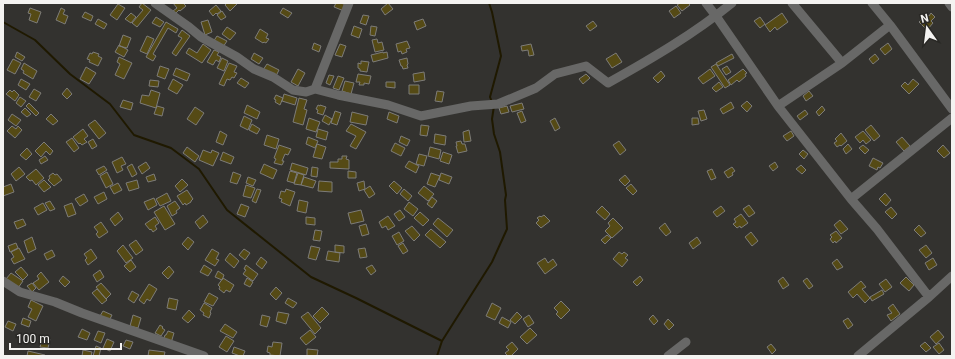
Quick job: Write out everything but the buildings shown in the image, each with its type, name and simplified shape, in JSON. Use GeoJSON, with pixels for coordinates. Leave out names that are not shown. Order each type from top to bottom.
{"type":"FeatureCollection","features":[{"type":"Feature","properties":{"kind":"street"},"geometry":{"type":"LineString","coordinates":[[156,3],[201,37],[254,68],[273,77],[293,90],[306,92],[315,89],[350,98],[388,105],[421,116],[471,106],[498,104],[536,88],[555,74],[586,66],[608,83],[651,58],[716,16],[732,3]]}},
{"type":"Feature","properties":{"kind":"street"},"geometry":{"type":"LineString","coordinates":[[315,89],[349,3]]}},
{"type":"Feature","properties":{"kind":"street"},"geometry":{"type":"LineString","coordinates":[[706,3],[778,106],[851,199],[877,229],[929,297]]}},
{"type":"Feature","properties":{"kind":"street"},"geometry":{"type":"LineString","coordinates":[[792,3],[842,63]]}},
{"type":"Feature","properties":{"kind":"street"},"geometry":{"type":"LineString","coordinates":[[872,3],[952,109]]}},
{"type":"Feature","properties":{"kind":"street"},"geometry":{"type":"LineString","coordinates":[[949,3],[952,7]]}},
{"type":"Feature","properties":{"kind":"street"},"geometry":{"type":"LineString","coordinates":[[778,106],[842,63],[890,25]]}},
{"type":"Feature","properties":{"kind":"street"},"geometry":{"type":"LineString","coordinates":[[851,199],[952,118]]}},
{"type":"Feature","properties":{"kind":"street"},"geometry":{"type":"LineString","coordinates":[[858,356],[952,276]]}},
{"type":"Feature","properties":{"kind":"street"},"geometry":{"type":"LineString","coordinates":[[3,281],[20,292],[55,302],[198,355]]}},
{"type":"Feature","properties":{"kind":"street"},"geometry":{"type":"LineString","coordinates":[[668,356],[686,342]]}},
{"type":"Feature","properties":{"kind":"waterway"},"geometry":{"type":"LineString","coordinates":[[489,3],[501,56],[490,97],[492,102]]}},
{"type":"Feature","properties":{"kind":"waterway"},"geometry":{"type":"LineString","coordinates":[[3,22],[35,40],[70,74],[110,104],[134,135],[171,148],[199,169],[227,210],[311,277],[442,341]]}},
{"type":"Feature","properties":{"kind":"waterway"},"geometry":{"type":"LineString","coordinates":[[437,356],[442,341],[492,262],[507,229],[506,195],[500,152],[494,134],[492,119],[494,106]]}}]}
